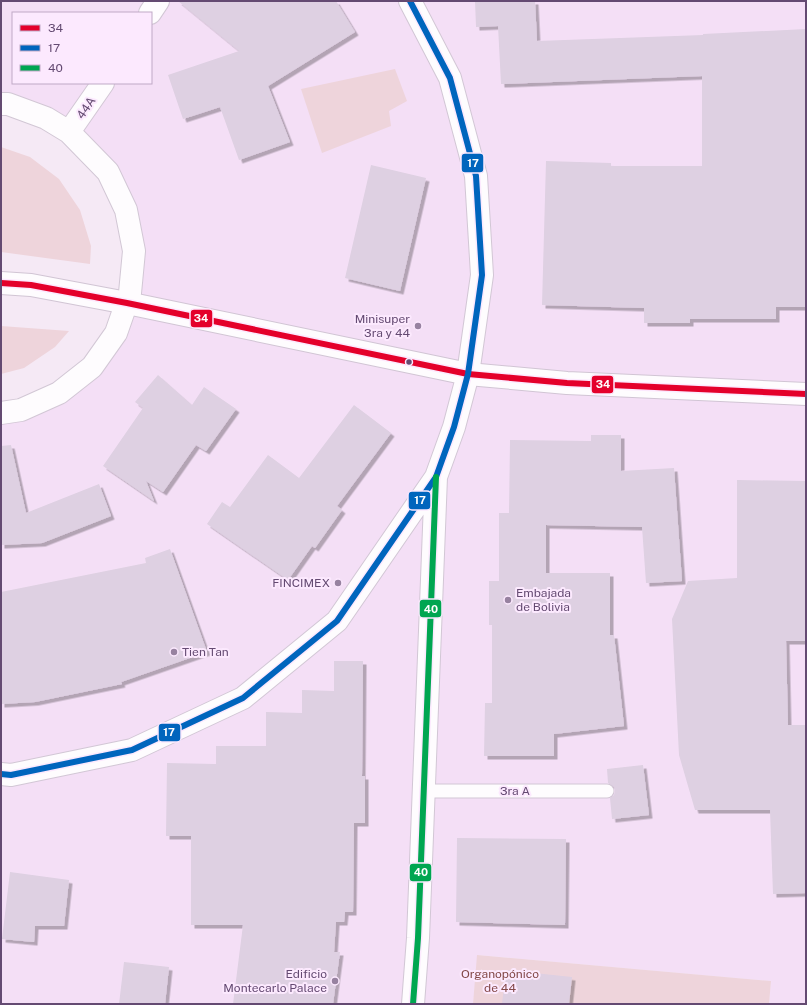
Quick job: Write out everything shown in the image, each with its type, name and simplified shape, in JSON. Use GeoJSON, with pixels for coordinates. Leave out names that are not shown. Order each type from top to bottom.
{"type":"FeatureCollection","features":[{"type":"Feature","properties":{"kind":"street"},"geometry":{"type":"LineString","coordinates":[[151,12],[158,1]]}},
{"type":"Feature","properties":{"kind":"street"},"geometry":{"type":"LineString","coordinates":[[1,774],[12,775],[132,750],[243,698],[337,621],[436,477],[454,427],[468,374],[482,275],[476,176],[450,78],[410,1]]}},
{"type":"Feature","properties":{"kind":"street","name":"44A"},"geometry":{"type":"LineString","coordinates":[[69,132],[101,84]]}},
{"type":"Feature","properties":{"kind":"street"},"geometry":{"type":"LineString","coordinates":[[1,104],[8,104],[46,118],[69,132],[108,172],[126,210],[134,251],[130,293],[127,303],[116,333],[92,367],[59,394],[21,410],[1,413]]}},
{"type":"Feature","properties":{"kind":"street"},"geometry":{"type":"LineString","coordinates":[[1,283],[31,285],[127,303],[468,374],[567,383],[806,394]]}},
{"type":"Feature","properties":{"kind":"street"},"geometry":{"type":"LineString","coordinates":[[413,1004],[418,938],[436,477]]}},
{"type":"Feature","properties":{"kind":"lane","name":"3ra A"},"geometry":{"type":"LineString","coordinates":[[424,791],[607,791]]}},
{"type":"Feature","properties":{"kind":"shaded area"},"geometry":{"type":"Polygon","coordinates":[[[1,1],[806,1],[806,1004],[769,1004],[771,981],[478,955],[473,1004],[1,1004],[1,413],[59,393],[127,303],[126,210],[69,132],[1,104],[1,1]]]}},
{"type":"Feature","properties":{"kind":"green space"},"geometry":{"type":"Polygon","coordinates":[[[395,69],[407,101],[389,111],[391,126],[322,153],[301,89],[395,69]]]}},
{"type":"Feature","properties":{"kind":"green space"},"geometry":{"type":"Polygon","coordinates":[[[1,147],[30,157],[59,179],[80,210],[91,246],[90,264],[1,252],[1,147]]]}},
{"type":"Feature","properties":{"kind":"green space"},"geometry":{"type":"Polygon","coordinates":[[[1,326],[69,331],[55,347],[24,368],[1,374],[1,326]]]}},
{"type":"Feature","properties":{"kind":"green space","name":"Organopónico de 44"},"geometry":{"type":"Polygon","coordinates":[[[477,955],[771,981],[769,1004],[473,1004],[477,955]]]}},
{"type":"Feature","properties":{"kind":"building"},"geometry":{"type":"Polygon","coordinates":[[[178,1],[336,1],[355,32],[268,86],[290,142],[239,160],[220,107],[183,119],[168,75],[239,51],[178,1]]]}},
{"type":"Feature","properties":{"kind":"building"},"geometry":{"type":"Polygon","coordinates":[[[475,1],[535,1],[537,41],[703,35],[806,29],[806,307],[776,307],[776,319],[690,319],[690,323],[644,323],[644,308],[542,305],[546,161],[611,163],[611,166],[702,166],[702,76],[501,84],[498,26],[476,27],[475,1]]]}},
{"type":"Feature","properties":{"kind":"building"},"geometry":{"type":"Polygon","coordinates":[[[371,165],[426,178],[400,291],[345,278],[371,165]]]}},
{"type":"Feature","properties":{"kind":"building"},"geometry":{"type":"Polygon","coordinates":[[[158,375],[192,405],[204,387],[236,409],[206,451],[196,445],[163,492],[146,481],[154,501],[103,466],[143,408],[135,402],[158,375]]]}},
{"type":"Feature","properties":{"kind":"building"},"geometry":{"type":"Polygon","coordinates":[[[354,405],[391,433],[337,506],[342,510],[315,548],[312,546],[288,580],[207,524],[222,502],[230,507],[268,455],[299,478],[354,405]]]}},
{"type":"Feature","properties":{"kind":"building"},"geometry":{"type":"Polygon","coordinates":[[[591,435],[621,435],[621,471],[674,468],[682,581],[646,583],[642,527],[546,525],[546,573],[610,573],[610,635],[614,635],[624,726],[554,734],[554,756],[484,756],[485,703],[492,703],[492,625],[489,625],[489,581],[499,581],[499,513],[509,513],[510,440],[591,441],[591,435]]]}},
{"type":"Feature","properties":{"kind":"building"},"geometry":{"type":"Polygon","coordinates":[[[11,445],[26,513],[99,484],[111,516],[42,543],[1,545],[1,446],[11,445]]]}},
{"type":"Feature","properties":{"kind":"building"},"geometry":{"type":"Polygon","coordinates":[[[737,480],[806,481],[806,641],[786,641],[788,725],[806,725],[806,893],[773,894],[770,810],[695,810],[679,755],[672,619],[688,581],[737,578],[737,480]]]}},
{"type":"Feature","properties":{"kind":"building"},"geometry":{"type":"Polygon","coordinates":[[[170,549],[207,652],[121,682],[122,684],[35,702],[1,704],[1,592],[146,563],[145,558],[170,549]]]}},
{"type":"Feature","properties":{"kind":"building"},"geometry":{"type":"Polygon","coordinates":[[[334,661],[363,661],[362,776],[365,776],[365,823],[354,823],[353,912],[345,912],[344,922],[336,922],[334,952],[340,952],[333,1004],[233,1004],[243,925],[191,925],[191,836],[166,836],[167,763],[216,764],[216,746],[266,746],[266,712],[302,713],[302,690],[334,691],[334,661]]]}},
{"type":"Feature","properties":{"kind":"building"},"geometry":{"type":"Polygon","coordinates":[[[643,765],[649,815],[612,819],[610,798],[614,795],[615,791],[614,787],[608,783],[607,769],[643,765]]]}},
{"type":"Feature","properties":{"kind":"building"},"geometry":{"type":"Polygon","coordinates":[[[457,838],[566,839],[565,925],[456,922],[457,838]]]}},
{"type":"Feature","properties":{"kind":"building"},"geometry":{"type":"Polygon","coordinates":[[[10,872],[69,880],[64,926],[35,926],[34,942],[2,939],[10,872]]]}},
{"type":"Feature","properties":{"kind":"building"},"geometry":{"type":"Polygon","coordinates":[[[124,962],[169,967],[165,1004],[119,1004],[124,962]]]}},
{"type":"Feature","properties":{"kind":"building"},"geometry":{"type":"Polygon","coordinates":[[[506,970],[572,977],[569,1004],[502,1004],[506,970]]]}},
{"type":"Feature","properties":{"kind":"transit line","name":"17"},"geometry":{"type":"LineString","coordinates":[[1,774],[11,775],[132,750],[243,698],[337,621],[436,477],[454,427],[468,374],[482,275],[476,176],[450,78],[410,1]]}},
{"type":"Feature","properties":{"kind":"transit line","name":"34"},"geometry":{"type":"LineString","coordinates":[[1,283],[31,285],[127,303],[468,374],[567,383],[806,394]]}},
{"type":"Feature","properties":{"kind":"transit line","name":"40"},"geometry":{"type":"LineString","coordinates":[[413,1004],[418,938],[436,477]]}},
{"type":"Feature","properties":{"kind":"place","name":"Minisuper 3ra y 44"},"geometry":{"type":"Point","coordinates":[418,326]}},
{"type":"Feature","properties":{"kind":"place","name":"FINCIMEX"},"geometry":{"type":"Point","coordinates":[338,583]}},
{"type":"Feature","properties":{"kind":"place","name":"Embajada de Bolivia"},"geometry":{"type":"Point","coordinates":[508,600]}},
{"type":"Feature","properties":{"kind":"place","name":"Tien Tan"},"geometry":{"type":"Point","coordinates":[174,652]}},
{"type":"Feature","properties":{"kind":"place","name":"Edificio Montecarlo Palace"},"geometry":{"type":"Point","coordinates":[335,981]}}]}
